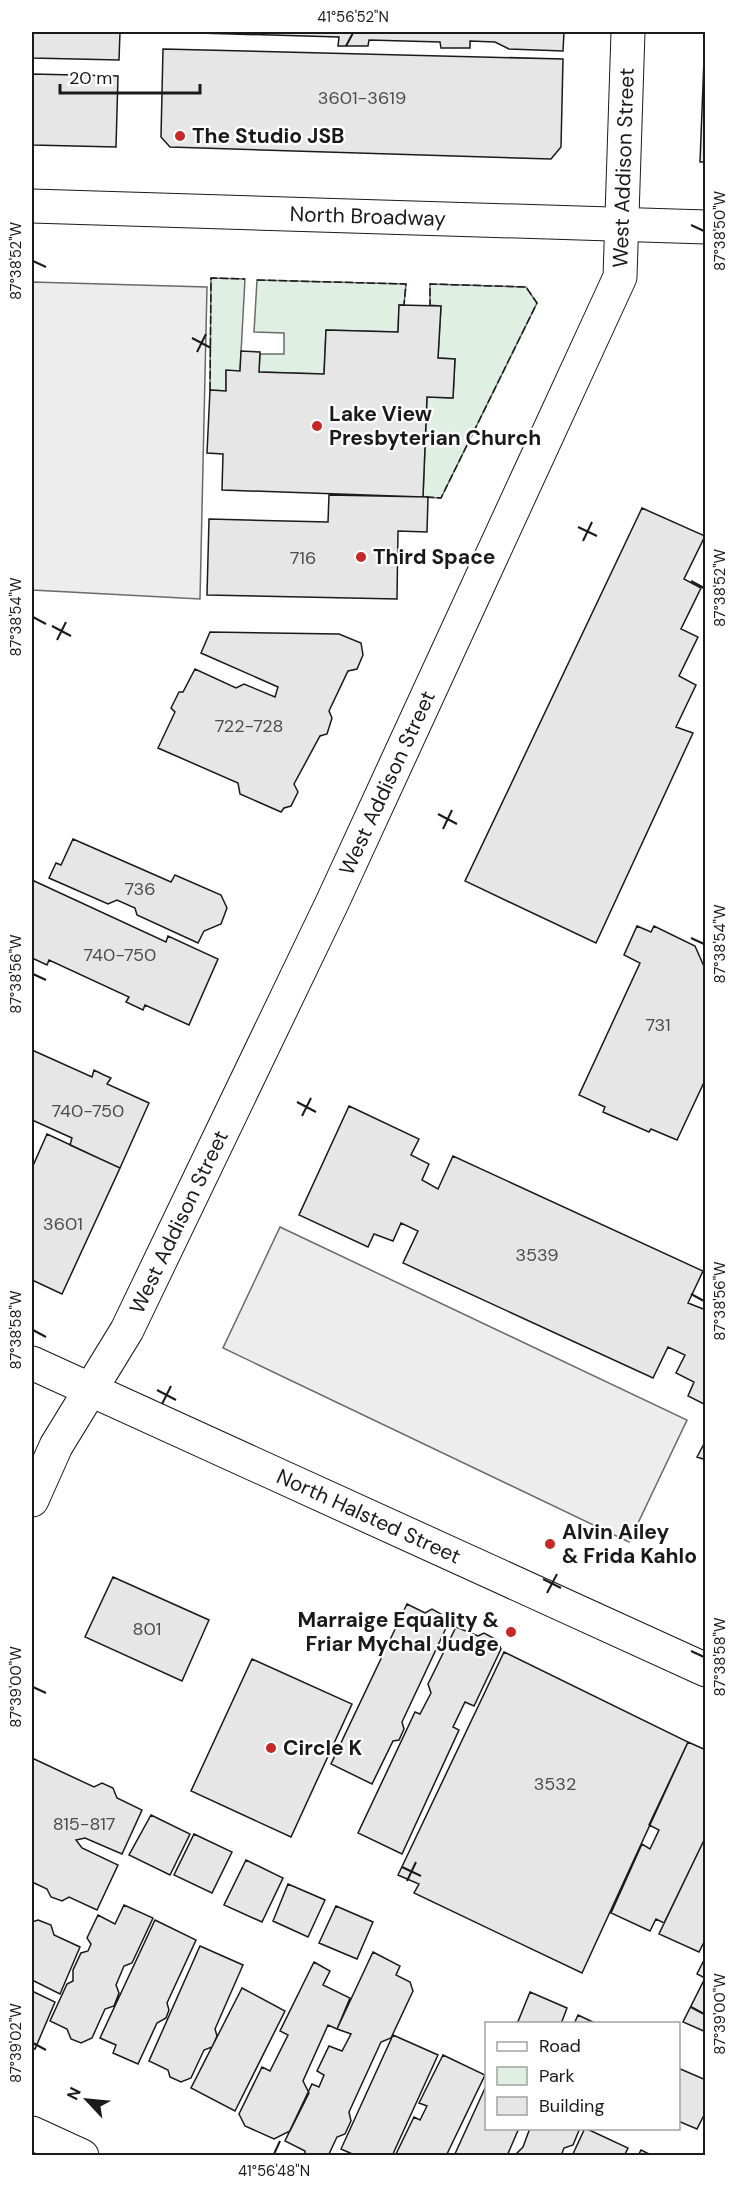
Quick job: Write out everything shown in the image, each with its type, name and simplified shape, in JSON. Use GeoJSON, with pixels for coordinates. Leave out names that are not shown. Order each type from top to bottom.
{"type":"FeatureCollection","features":[{"type":"Feature","properties":{"kind":"street","name":"West Addison Street"},"geometry":{"type":"LineString","coordinates":[[32,1500],[56,1446],[128,1330],[337,892],[621,277],[628,32]]}},
{"type":"Feature","properties":{"kind":"street","name":"North Broadway"},"geometry":{"type":"LineString","coordinates":[[32,206],[705,227]]}},
{"type":"Feature","properties":{"kind":"street","name":"North Halsted Street"},"geometry":{"type":"LineString","coordinates":[[32,1363],[705,1670]]}},
{"type":"Feature","properties":{"kind":"street"},"geometry":{"type":"LineString","coordinates":[[32,2133],[81,2156]]}},
{"type":"Feature","properties":{"kind":"green space"},"geometry":{"type":"Polygon","coordinates":[[[211,278],[245,279],[240,371],[226,371],[226,391],[210,390],[211,278]]]}},
{"type":"Feature","properties":{"kind":"green space"},"geometry":{"type":"Polygon","coordinates":[[[257,280],[406,284],[404,305],[399,305],[398,332],[326,330],[324,374],[259,372],[260,354],[284,354],[284,333],[254,332],[257,280]]]}},
{"type":"Feature","properties":{"kind":"green space"},"geometry":{"type":"Polygon","coordinates":[[[430,284],[526,287],[537,303],[441,498],[423,497],[427,397],[453,398],[455,359],[438,358],[441,306],[430,305],[430,284]]]}},
{"type":"Feature","properties":{"kind":"shaded area"},"geometry":{"type":"Polygon","coordinates":[[[32,282],[207,287],[200,599],[32,590],[32,282]]]}},
{"type":"Feature","properties":{"kind":"shaded area"},"geometry":{"type":"Polygon","coordinates":[[[280,1227],[687,1420],[629,1542],[223,1348],[280,1227]]]}},
{"type":"Feature","properties":{"kind":"building"},"geometry":{"type":"Polygon","coordinates":[[[32,32],[120,32],[119,60],[32,58],[32,32]]]}},
{"type":"Feature","properties":{"kind":"building"},"geometry":{"type":"Polygon","coordinates":[[[164,32],[564,32],[563,51],[509,49],[495,42],[470,41],[470,48],[441,48],[440,42],[369,40],[368,46],[338,46],[339,37],[164,32]]]}},
{"type":"Feature","properties":{"kind":"building"},"geometry":{"type":"Polygon","coordinates":[[[163,49],[563,59],[561,147],[551,159],[170,147],[161,137],[163,49]]]}},
{"type":"Feature","properties":{"kind":"building"},"geometry":{"type":"Polygon","coordinates":[[[704,59],[706,59],[706,162],[700,162],[704,59]]]}},
{"type":"Feature","properties":{"kind":"building"},"geometry":{"type":"Polygon","coordinates":[[[32,74],[118,76],[116,147],[32,145],[32,74]]]}},
{"type":"Feature","properties":{"kind":"building","name":"Lake View Presbyterian Church"},"geometry":{"type":"Polygon","coordinates":[[[399,305],[441,306],[438,358],[455,359],[453,398],[427,397],[423,497],[222,490],[223,454],[207,453],[210,390],[226,391],[226,370],[240,371],[241,351],[260,352],[259,372],[324,374],[326,330],[398,332],[399,305]]]}},
{"type":"Feature","properties":{"kind":"building"},"geometry":{"type":"Polygon","coordinates":[[[329,495],[428,497],[427,532],[398,531],[397,599],[207,595],[209,519],[328,522],[329,495]]]}},
{"type":"Feature","properties":{"kind":"building"},"geometry":{"type":"Polygon","coordinates":[[[642,508],[705,536],[684,579],[701,588],[681,629],[698,637],[679,676],[696,685],[676,727],[693,733],[596,943],[465,881],[642,508]]]}},
{"type":"Feature","properties":{"kind":"building"},"geometry":{"type":"Polygon","coordinates":[[[210,632],[339,634],[361,643],[363,655],[357,669],[348,671],[329,711],[332,718],[327,734],[320,736],[294,784],[298,792],[291,806],[284,808],[281,812],[240,794],[238,783],[158,748],[175,712],[171,708],[179,692],[183,692],[195,669],[236,688],[244,684],[275,697],[278,687],[201,653],[210,632]]]}},
{"type":"Feature","properties":{"kind":"building"},"geometry":{"type":"Polygon","coordinates":[[[73,839],[171,882],[175,875],[221,895],[227,908],[221,924],[204,931],[198,943],[137,915],[135,908],[117,900],[108,904],[49,878],[56,863],[61,865],[73,839]]]}},
{"type":"Feature","properties":{"kind":"building"},"geometry":{"type":"Polygon","coordinates":[[[32,880],[166,942],[168,936],[218,959],[189,1025],[145,1005],[143,1010],[126,1002],[129,997],[49,960],[47,965],[32,958],[32,880]]]}},
{"type":"Feature","properties":{"kind":"building"},"geometry":{"type":"Polygon","coordinates":[[[637,926],[651,932],[654,926],[695,946],[706,971],[706,1078],[677,1140],[651,1129],[649,1132],[603,1112],[605,1107],[579,1095],[640,963],[624,955],[637,926]]]}},
{"type":"Feature","properties":{"kind":"building"},"geometry":{"type":"Polygon","coordinates":[[[32,1050],[92,1077],[94,1070],[111,1078],[107,1084],[149,1103],[120,1168],[70,1145],[72,1138],[32,1120],[32,1050]]]}},
{"type":"Feature","properties":{"kind":"building"},"geometry":{"type":"Polygon","coordinates":[[[349,1106],[419,1139],[411,1155],[429,1164],[422,1180],[438,1189],[453,1156],[703,1271],[688,1303],[706,1310],[706,1405],[688,1396],[694,1382],[676,1373],[685,1355],[668,1347],[653,1378],[403,1263],[418,1231],[401,1223],[393,1241],[374,1234],[368,1247],[299,1215],[349,1106]]]}},
{"type":"Feature","properties":{"kind":"building"},"geometry":{"type":"Polygon","coordinates":[[[47,1134],[120,1168],[62,1294],[32,1280],[32,1168],[47,1134]]]}},
{"type":"Feature","properties":{"kind":"building"},"geometry":{"type":"Polygon","coordinates":[[[706,1440],[706,1460],[697,1457],[706,1440]]]}},
{"type":"Feature","properties":{"kind":"building"},"geometry":{"type":"Polygon","coordinates":[[[113,1577],[209,1620],[182,1681],[85,1637],[113,1577]]]}},
{"type":"Feature","properties":{"kind":"building"},"geometry":{"type":"Polygon","coordinates":[[[407,1604],[425,1613],[432,1609],[441,1614],[447,1626],[402,1722],[404,1729],[399,1740],[393,1741],[372,1784],[331,1764],[407,1604]]]}},
{"type":"Feature","properties":{"kind":"building"},"geometry":{"type":"Polygon","coordinates":[[[456,1627],[478,1636],[484,1633],[497,1640],[501,1649],[474,1706],[465,1702],[453,1727],[459,1730],[402,1854],[358,1833],[415,1712],[420,1714],[431,1693],[428,1684],[456,1627]]]}},
{"type":"Feature","properties":{"kind":"building"},"geometry":{"type":"Polygon","coordinates":[[[504,1652],[688,1742],[582,1973],[414,1893],[419,1884],[398,1875],[504,1652]]]}},
{"type":"Feature","properties":{"kind":"building","name":"Circle K"},"geometry":{"type":"Polygon","coordinates":[[[252,1659],[352,1704],[291,1837],[191,1791],[252,1659]]]}},
{"type":"Feature","properties":{"kind":"building"},"geometry":{"type":"Polygon","coordinates":[[[688,1742],[706,1750],[706,1836],[664,1923],[656,1919],[650,1931],[611,1913],[642,1844],[650,1849],[659,1830],[649,1825],[688,1742]]]}},
{"type":"Feature","properties":{"kind":"building"},"geometry":{"type":"Polygon","coordinates":[[[32,1758],[94,1787],[102,1783],[113,1788],[117,1798],[142,1810],[122,1854],[85,1838],[76,1840],[82,1848],[118,1865],[97,1910],[69,1897],[62,1901],[51,1897],[47,1889],[32,1882],[32,1758]]]}},
{"type":"Feature","properties":{"kind":"building"},"geometry":{"type":"Polygon","coordinates":[[[151,1815],[190,1834],[170,1875],[129,1855],[151,1815]]]}},
{"type":"Feature","properties":{"kind":"building"},"geometry":{"type":"Polygon","coordinates":[[[194,1834],[232,1852],[212,1893],[174,1875],[194,1834]]]}},
{"type":"Feature","properties":{"kind":"building"},"geometry":{"type":"Polygon","coordinates":[[[706,1836],[706,1938],[699,1952],[659,1934],[706,1836]]]}},
{"type":"Feature","properties":{"kind":"building"},"geometry":{"type":"Polygon","coordinates":[[[246,1860],[283,1878],[262,1922],[224,1905],[246,1860]]]}},
{"type":"Feature","properties":{"kind":"building"},"geometry":{"type":"Polygon","coordinates":[[[288,1884],[325,1900],[308,1937],[273,1921],[288,1884]]]}},
{"type":"Feature","properties":{"kind":"building"},"geometry":{"type":"Polygon","coordinates":[[[124,1905],[153,1918],[132,1963],[124,1966],[116,1985],[119,1993],[114,2006],[105,2009],[92,2038],[81,2043],[71,2039],[67,2029],[50,2021],[67,1984],[73,1981],[73,1970],[81,1953],[88,1951],[91,1944],[87,1938],[98,1915],[115,1924],[124,1905]]]}},
{"type":"Feature","properties":{"kind":"building"},"geometry":{"type":"Polygon","coordinates":[[[336,1906],[373,1922],[357,1959],[319,1943],[336,1906]]]}},
{"type":"Feature","properties":{"kind":"building"},"geometry":{"type":"Polygon","coordinates":[[[38,1920],[51,1925],[54,1935],[80,1947],[60,1994],[32,1980],[32,1922],[38,1920]]]}},
{"type":"Feature","properties":{"kind":"building"},"geometry":{"type":"Polygon","coordinates":[[[155,1920],[196,1940],[167,2003],[169,2010],[166,2018],[157,2023],[138,2064],[113,2053],[116,2045],[100,2038],[155,1920]]]}},
{"type":"Feature","properties":{"kind":"building"},"geometry":{"type":"Polygon","coordinates":[[[200,1946],[243,1965],[215,2029],[217,2036],[212,2047],[204,2050],[191,2078],[181,2082],[170,2077],[168,2070],[149,2061],[200,1946]]]}},
{"type":"Feature","properties":{"kind":"building"},"geometry":{"type":"Polygon","coordinates":[[[373,1952],[400,1966],[396,1975],[410,1982],[413,1991],[391,2038],[381,2042],[349,2112],[351,2121],[345,2134],[337,2137],[328,2156],[305,2156],[305,2151],[285,2141],[312,2084],[319,2087],[324,2075],[317,2071],[329,2046],[342,2051],[351,2034],[337,2029],[373,1952]]]}},
{"type":"Feature","properties":{"kind":"building"},"geometry":{"type":"Polygon","coordinates":[[[706,1956],[706,2032],[683,2022],[705,1978],[697,1974],[706,1956]]]}},
{"type":"Feature","properties":{"kind":"building"},"geometry":{"type":"Polygon","coordinates":[[[314,1962],[330,1971],[323,1985],[350,1998],[337,2029],[328,2025],[303,2081],[309,2093],[290,2131],[274,2139],[245,2126],[239,2114],[262,2067],[270,2071],[288,2035],[280,2031],[314,1962]]]}},
{"type":"Feature","properties":{"kind":"building"},"geometry":{"type":"Polygon","coordinates":[[[242,1988],[285,2011],[235,2111],[191,2088],[242,1988]]]}},
{"type":"Feature","properties":{"kind":"building"},"geometry":{"type":"Polygon","coordinates":[[[32,1991],[55,2002],[35,2049],[32,2048],[32,1991]]]}},
{"type":"Feature","properties":{"kind":"building"},"geometry":{"type":"Polygon","coordinates":[[[530,1992],[567,2008],[562,2022],[518,2022],[530,1992]]]}},
{"type":"Feature","properties":{"kind":"building"},"geometry":{"type":"Polygon","coordinates":[[[578,2015],[593,2022],[575,2022],[578,2015]]]}},
{"type":"Feature","properties":{"kind":"building"},"geometry":{"type":"Polygon","coordinates":[[[393,2035],[438,2055],[392,2156],[357,2156],[341,2149],[393,2035]]]}},
{"type":"Feature","properties":{"kind":"building"},"geometry":{"type":"Polygon","coordinates":[[[443,2055],[485,2075],[446,2156],[395,2156],[414,2117],[420,2120],[427,2106],[419,2103],[443,2055]]]}},
{"type":"Feature","properties":{"kind":"building"},"geometry":{"type":"Polygon","coordinates":[[[680,2069],[706,2080],[706,2111],[697,2129],[680,2122],[680,2069]]]}},
{"type":"Feature","properties":{"kind":"building"},"geometry":{"type":"Polygon","coordinates":[[[485,2088],[485,2130],[518,2130],[507,2156],[454,2156],[485,2088]]]}},
{"type":"Feature","properties":{"kind":"building"},"geometry":{"type":"Polygon","coordinates":[[[529,2130],[579,2130],[573,2145],[564,2148],[561,2156],[514,2156],[523,2147],[529,2130]]]}},
{"type":"Feature","properties":{"kind":"building"},"geometry":{"type":"Polygon","coordinates":[[[584,2130],[589,2130],[628,2148],[624,2156],[572,2156],[584,2130]]]}},
{"type":"Feature","properties":{"kind":"building"},"geometry":{"type":"Polygon","coordinates":[[[641,2150],[653,2156],[638,2156],[641,2150]]]}},
{"type":"Feature","properties":{"kind":"fence"},"geometry":{"type":"LineString","coordinates":[[210,390],[211,278],[245,279]]}},
{"type":"Feature","properties":{"kind":"fence"},"geometry":{"type":"LineString","coordinates":[[257,280],[406,284],[404,305]]}},
{"type":"Feature","properties":{"kind":"fence"},"geometry":{"type":"LineString","coordinates":[[426,497],[441,498],[537,303],[526,287],[430,284],[430,305]]}},
{"type":"Feature","properties":{"kind":"place","name":"The Studio JSB"},"geometry":{"type":"Point","coordinates":[180,136]}},
{"type":"Feature","properties":{"kind":"place","name":"Lake View Presbyterian Church"},"geometry":{"type":"Point","coordinates":[317,426]}},
{"type":"Feature","properties":{"kind":"place","name":"Third Space"},"geometry":{"type":"Point","coordinates":[361,557]}},
{"type":"Feature","properties":{"kind":"place","name":"Alvin Ailey & Frida Kahlo"},"geometry":{"type":"Point","coordinates":[550,1544]}},
{"type":"Feature","properties":{"kind":"place","name":"Marraige Equality & Friar Mychal Judge"},"geometry":{"type":"Point","coordinates":[511,1632]}},
{"type":"Feature","properties":{"kind":"place","name":"Circle K"},"geometry":{"type":"Point","coordinates":[271,1748]}}]}
